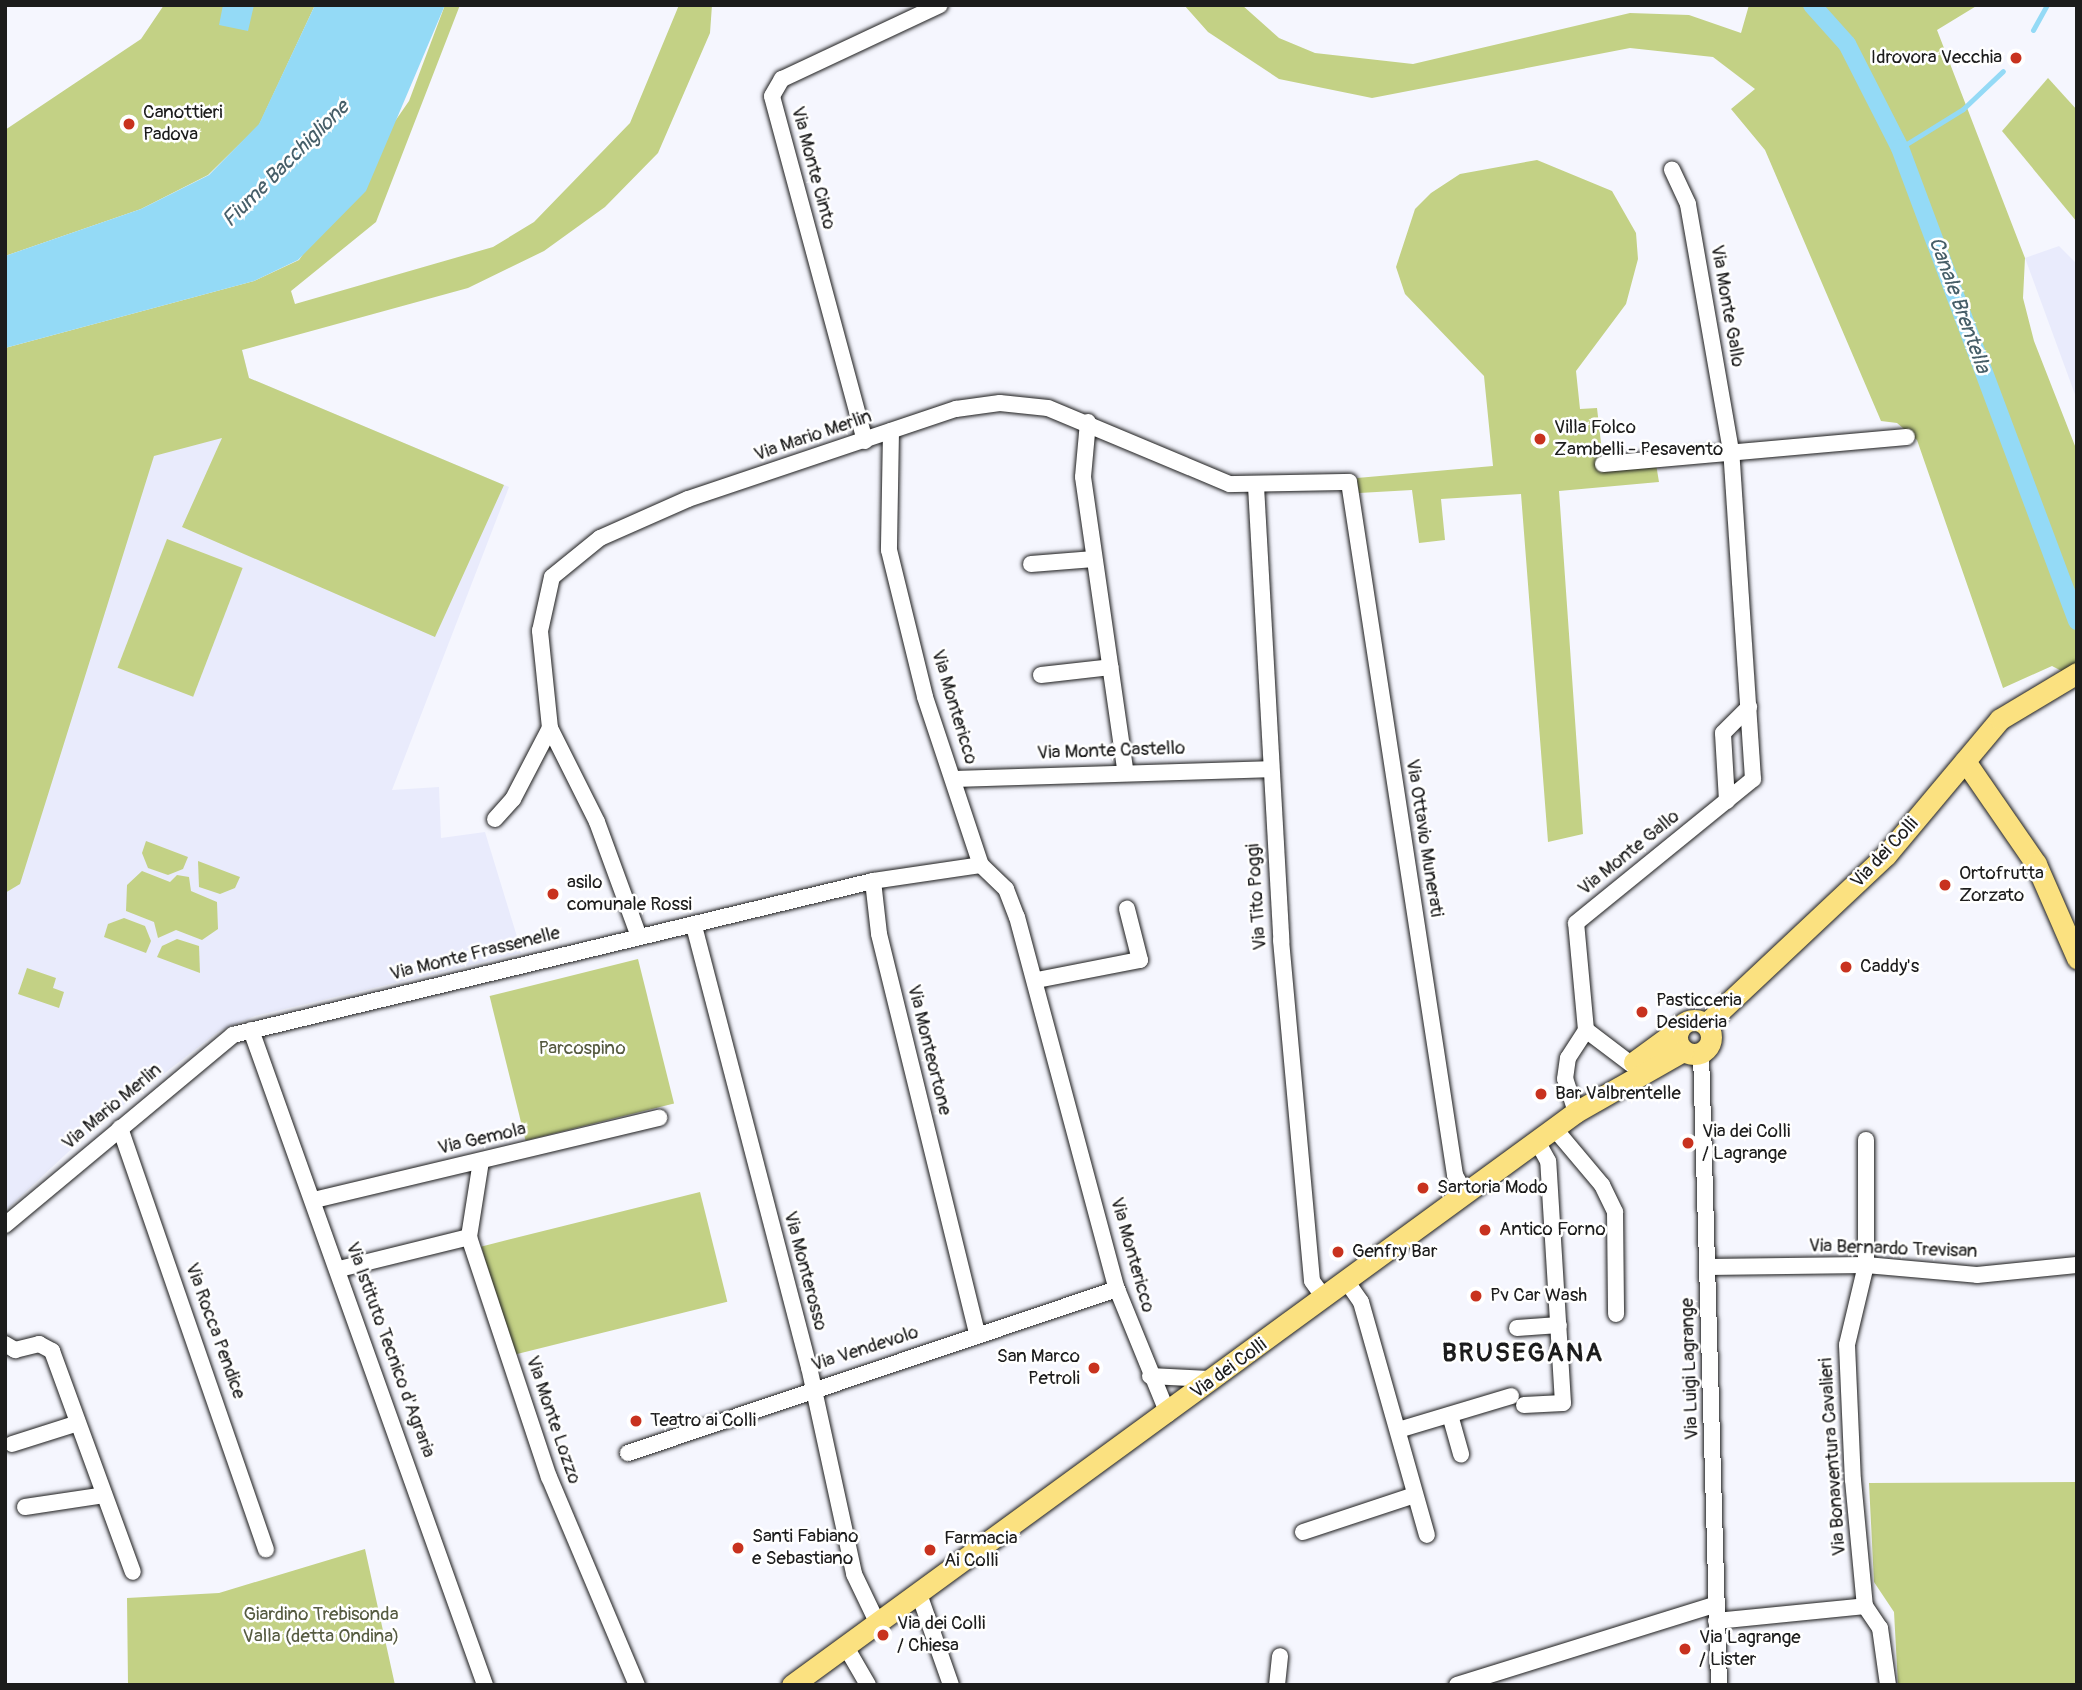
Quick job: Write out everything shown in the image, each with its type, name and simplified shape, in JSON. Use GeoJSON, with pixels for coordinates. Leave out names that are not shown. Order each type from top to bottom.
{"type":"FeatureCollection","features":[{"type":"Feature","properties":{"kind":"main road","name":"Via dei Colli"},"geometry":{"type":"LineString","coordinates":[[792,1685],[1325,1299],[1578,1111],[1631,1064],[1691,1020],[1706,1024],[1858,883],[2000,719],[2030,698],[2069,677]]}},
{"type":"Feature","properties":{"kind":"main road"},"geometry":{"type":"LineString","coordinates":[[1965,761],[2036,863],[2077,958]]}},
{"type":"Feature","properties":{"kind":"main road"},"geometry":{"type":"LineString","coordinates":[[1679,1029],[1692,1052],[1711,1040],[1706,1024]]}},
{"type":"Feature","properties":{"kind":"main road","name":"Via dei Colli"},"geometry":{"type":"LineString","coordinates":[[1578,1111],[1692,1052]]}},
{"type":"Feature","properties":{"kind":"street","name":"Via Monte Cinto"},"geometry":{"type":"LineString","coordinates":[[865,441],[772,96],[782,79],[940,5]]}},
{"type":"Feature","properties":{"kind":"street","name":"Via Monte Gallo"},"geometry":{"type":"LineString","coordinates":[[1586,1030],[1576,923],[1753,779],[1731,451],[1688,204],[1672,170]]}},
{"type":"Feature","properties":{"kind":"street","name":"Via Mario Merlin"},"geometry":{"type":"LineString","coordinates":[[550,728],[540,631],[552,577],[600,538],[688,499],[956,409],[1000,403],[1048,408],[1088,422],[1209,477],[1256,486],[1350,486]]}},
{"type":"Feature","properties":{"kind":"street"},"geometry":{"type":"LineString","coordinates":[[1088,422],[1083,477],[1125,770]]}},
{"type":"Feature","properties":{"kind":"street","name":"Via Montericco"},"geometry":{"type":"LineString","coordinates":[[891,431],[889,550],[925,697],[981,865],[1006,889],[1037,980],[1117,1289],[1150,1376],[1168,1414]]}},
{"type":"Feature","properties":{"kind":"street"},"geometry":{"type":"LineString","coordinates":[[1603,464],[1907,437]]}},
{"type":"Feature","properties":{"kind":"street","name":"Via Tito Poggi"},"geometry":{"type":"LineString","coordinates":[[1256,486],[1268,769],[1312,1281],[1325,1299]]}},
{"type":"Feature","properties":{"kind":"street","name":"Via Ottavio Munerati"},"geometry":{"type":"LineString","coordinates":[[1350,486],[1455,1175],[1465,1194]]}},
{"type":"Feature","properties":{"kind":"street"},"geometry":{"type":"LineString","coordinates":[[1031,564],[1094,559]]}},
{"type":"Feature","properties":{"kind":"street"},"geometry":{"type":"LineString","coordinates":[[1041,675],[1111,667]]}},
{"type":"Feature","properties":{"kind":"street"},"geometry":{"type":"LineString","coordinates":[[1727,801],[1723,733],[1749,707]]}},
{"type":"Feature","properties":{"kind":"street"},"geometry":{"type":"LineString","coordinates":[[495,819],[513,799],[550,728]]}},
{"type":"Feature","properties":{"kind":"street"},"geometry":{"type":"LineString","coordinates":[[550,728],[597,822],[639,937]]}},
{"type":"Feature","properties":{"kind":"street","name":"Via Monte Castello"},"geometry":{"type":"LineString","coordinates":[[954,779],[1125,770],[1268,769]]}},
{"type":"Feature","properties":{"kind":"street"},"geometry":{"type":"LineString","coordinates":[[873,881],[981,865]]}},
{"type":"Feature","properties":{"kind":"street","name":"Via Monte Frassenelle"},"geometry":{"type":"LineString","coordinates":[[251,1030],[873,881]]}},
{"type":"Feature","properties":{"kind":"street","name":"Via Monteortone"},"geometry":{"type":"LineString","coordinates":[[873,881],[879,934],[977,1334]]}},
{"type":"Feature","properties":{"kind":"street"},"geometry":{"type":"LineString","coordinates":[[1037,980],[1140,960],[1127,909]]}},
{"type":"Feature","properties":{"kind":"street","name":"Via Monterosso"},"geometry":{"type":"LineString","coordinates":[[694,926],[813,1389],[854,1574],[878,1624]]}},
{"type":"Feature","properties":{"kind":"street","name":"Via Mario Merlin"},"geometry":{"type":"LineString","coordinates":[[5,1226],[233,1035],[251,1030]]}},
{"type":"Feature","properties":{"kind":"street","name":"Via Istituto Tecnico d'Agraria"},"geometry":{"type":"LineString","coordinates":[[251,1030],[339,1269],[485,1685]]}},
{"type":"Feature","properties":{"kind":"street"},"geometry":{"type":"LineString","coordinates":[[1578,1111],[1565,1079],[1568,1059],[1586,1030],[1631,1064]]}},
{"type":"Feature","properties":{"kind":"street","name":"Via Luigi Lagrange"},"geometry":{"type":"LineString","coordinates":[[1692,1052],[1708,1267],[1719,1685]]}},
{"type":"Feature","properties":{"kind":"street","name":"Via Gemola"},"geometry":{"type":"LineString","coordinates":[[314,1200],[659,1118]]}},
{"type":"Feature","properties":{"kind":"street","name":"Via Rocca Pendice"},"geometry":{"type":"LineString","coordinates":[[120,1128],[266,1549]]}},
{"type":"Feature","properties":{"kind":"street"},"geometry":{"type":"LineString","coordinates":[[1545,1135],[1602,1185],[1615,1212],[1616,1314]]}},
{"type":"Feature","properties":{"kind":"street"},"geometry":{"type":"LineString","coordinates":[[1398,1430],[1450,1415],[1517,1401],[1563,1404],[1545,1135]]}},
{"type":"Feature","properties":{"kind":"street","name":"Via Bonaventura Cavalieri"},"geometry":{"type":"LineString","coordinates":[[1866,1140],[1866,1265],[1847,1345],[1866,1606],[1880,1628],[1888,1685]]}},
{"type":"Feature","properties":{"kind":"street","name":"Via Monte Lozzo"},"geometry":{"type":"LineString","coordinates":[[481,1161],[469,1237],[549,1477],[637,1685]]}},
{"type":"Feature","properties":{"kind":"street"},"geometry":{"type":"LineString","coordinates":[[339,1269],[469,1237]]}},
{"type":"Feature","properties":{"kind":"street","name":"Via Bernardo Trevisan"},"geometry":{"type":"LineString","coordinates":[[1708,1267],[1866,1265],[1977,1275],[2077,1265]]}},
{"type":"Feature","properties":{"kind":"street"},"geometry":{"type":"LineString","coordinates":[[1347,1282],[1361,1302],[1427,1535]]}},
{"type":"Feature","properties":{"kind":"street","name":"Via Vendevolo"},"geometry":{"type":"LineString","coordinates":[[628,1453],[1117,1289]]}},
{"type":"Feature","properties":{"kind":"street"},"geometry":{"type":"LineString","coordinates":[[1517,1328],[1559,1325]]}},
{"type":"Feature","properties":{"kind":"street"},"geometry":{"type":"LineString","coordinates":[[5,1344],[15,1350],[39,1344],[52,1351],[133,1573]]}},
{"type":"Feature","properties":{"kind":"street"},"geometry":{"type":"LineString","coordinates":[[1150,1376],[1218,1377]]}},
{"type":"Feature","properties":{"kind":"street"},"geometry":{"type":"LineString","coordinates":[[1450,1415],[1461,1454]]}},
{"type":"Feature","properties":{"kind":"street"},"geometry":{"type":"LineString","coordinates":[[12,1444],[79,1423]]}},
{"type":"Feature","properties":{"kind":"street"},"geometry":{"type":"LineString","coordinates":[[25,1507],[104,1495]]}},
{"type":"Feature","properties":{"kind":"street"},"geometry":{"type":"LineString","coordinates":[[1303,1532],[1416,1495]]}},
{"type":"Feature","properties":{"kind":"street"},"geometry":{"type":"LineString","coordinates":[[919,1594],[951,1685]]}},
{"type":"Feature","properties":{"kind":"street"},"geometry":{"type":"LineString","coordinates":[[1457,1685],[1717,1604]]}},
{"type":"Feature","properties":{"kind":"street"},"geometry":{"type":"LineString","coordinates":[[1716,1621],[1866,1606]]}},
{"type":"Feature","properties":{"kind":"street"},"geometry":{"type":"LineString","coordinates":[[846,1647],[868,1685]]}},
{"type":"Feature","properties":{"kind":"street"},"geometry":{"type":"LineString","coordinates":[[1277,1685],[1280,1656]]}},
{"type":"Feature","properties":{"kind":"shaded area"},"geometry":{"type":"Polygon","coordinates":[[[2059,246],[2077,264],[2077,400],[2025,258],[2059,246]]]}},
{"type":"Feature","properties":{"kind":"shaded area"},"geometry":{"type":"Polygon","coordinates":[[[242,350],[249,378],[509,487],[392,790],[439,787],[441,838],[485,832],[522,953],[255,1016],[219,1031],[94,1128],[5,1211],[5,424],[242,350]]]}},
{"type":"Feature","properties":{"kind":"green space","name":"Canottieri Padova"},"geometry":{"type":"Polygon","coordinates":[[[164,5],[315,5],[259,125],[208,175],[141,209],[5,256],[5,130],[141,39],[164,5]]]}},
{"type":"Feature","properties":{"kind":"green space"},"geometry":{"type":"Polygon","coordinates":[[[445,5],[460,5],[376,222],[291,291],[295,304],[493,247],[534,222],[630,123],[679,5],[712,5],[710,33],[658,153],[605,207],[544,251],[468,288],[242,350],[249,378],[504,485],[435,637],[182,527],[222,438],[154,456],[20,884],[5,893],[5,348],[254,281],[299,260],[409,101],[445,5]]]}},
{"type":"Feature","properties":{"kind":"green space"},"geometry":{"type":"Polygon","coordinates":[[[1184,5],[1242,5],[1279,38],[1315,53],[1413,64],[1630,13],[1689,15],[1741,33],[1749,5],[1978,5],[1937,30],[2025,258],[2023,298],[2034,341],[2077,451],[2077,679],[2052,666],[2003,688],[1917,440],[1897,423],[1881,421],[1765,150],[1731,109],[1755,89],[1713,57],[1630,48],[1372,98],[1279,79],[1208,32],[1184,5]]]}},
{"type":"Feature","properties":{"kind":"green space"},"geometry":{"type":"Polygon","coordinates":[[[2048,78],[2077,110],[2077,222],[2002,131],[2048,78]]]}},
{"type":"Feature","properties":{"kind":"green space"},"geometry":{"type":"Polygon","coordinates":[[[1537,160],[1612,191],[1636,233],[1638,259],[1626,304],[1576,371],[1580,409],[1597,408],[1604,469],[1656,464],[1659,482],[1559,491],[1583,834],[1548,842],[1521,494],[1441,499],[1445,540],[1419,543],[1412,490],[1359,493],[1357,478],[1493,466],[1484,376],[1405,294],[1396,267],[1415,209],[1431,193],[1460,174],[1537,160]]]}},
{"type":"Feature","properties":{"kind":"green space"},"geometry":{"type":"Polygon","coordinates":[[[167,539],[243,568],[193,697],[118,668],[167,539]]]}},
{"type":"Feature","properties":{"kind":"green space"},"geometry":{"type":"Polygon","coordinates":[[[146,841],[188,857],[183,869],[168,875],[148,868],[142,853],[146,841]]]}},
{"type":"Feature","properties":{"kind":"green space"},"geometry":{"type":"Polygon","coordinates":[[[198,861],[240,877],[235,888],[220,894],[199,887],[198,861]]]}},
{"type":"Feature","properties":{"kind":"green space"},"geometry":{"type":"Polygon","coordinates":[[[142,871],[170,882],[177,875],[189,877],[191,891],[217,902],[218,929],[202,940],[176,930],[158,938],[154,922],[126,911],[127,885],[142,871]]]}},
{"type":"Feature","properties":{"kind":"green space"},"geometry":{"type":"Polygon","coordinates":[[[124,918],[145,926],[151,941],[146,953],[104,937],[108,924],[124,918]]]}},
{"type":"Feature","properties":{"kind":"green space"},"geometry":{"type":"Polygon","coordinates":[[[177,939],[199,946],[200,973],[157,957],[162,946],[177,939]]]}},
{"type":"Feature","properties":{"kind":"green space","name":"Parcospino"},"geometry":{"type":"Polygon","coordinates":[[[638,959],[674,1104],[526,1141],[490,996],[638,959]]]}},
{"type":"Feature","properties":{"kind":"green space"},"geometry":{"type":"Polygon","coordinates":[[[27,968],[56,978],[53,988],[64,992],[59,1008],[18,994],[27,968]]]}},
{"type":"Feature","properties":{"kind":"green space"},"geometry":{"type":"Polygon","coordinates":[[[700,1192],[727,1302],[509,1356],[482,1246],[700,1192]]]}},
{"type":"Feature","properties":{"kind":"green space"},"geometry":{"type":"Polygon","coordinates":[[[2077,1482],[2077,1685],[1898,1685],[1894,1612],[1874,1582],[1869,1483],[2077,1482]]]}},
{"type":"Feature","properties":{"kind":"green space","name":"Giardino Trebisonda Valla (detta Ondina)"},"geometry":{"type":"Polygon","coordinates":[[[365,1549],[395,1685],[128,1685],[127,1598],[219,1593],[365,1549]]]}},
{"type":"Feature","properties":{"kind":"water"},"geometry":{"type":"Polygon","coordinates":[[[223,5],[254,5],[248,31],[219,25],[223,5]]]}},
{"type":"Feature","properties":{"kind":"water","name":"Fiume Bacchiglione"},"geometry":{"type":"Polygon","coordinates":[[[315,5],[445,5],[366,191],[298,260],[254,281],[5,348],[5,256],[141,209],[209,175],[259,124],[315,5]]]}},
{"type":"Feature","properties":{"kind":"waterway","name":"Canale Brentella"},"geometry":{"type":"LineString","coordinates":[[1812,5],[1847,44],[1900,148],[2077,621]]}},
{"type":"Feature","properties":{"kind":"waterway"},"geometry":{"type":"LineString","coordinates":[[2033,30],[2047,5]]}},
{"type":"Feature","properties":{"kind":"waterway"},"geometry":{"type":"LineString","coordinates":[[1900,148],[1963,109],[2003,71]]}},
{"type":"Feature","properties":{"kind":"place","name":"Idrovora Vecchia"},"geometry":{"type":"Point","coordinates":[2016,58]}},
{"type":"Feature","properties":{"kind":"place","name":"Canottieri Padova"},"geometry":{"type":"Point","coordinates":[129,124]}},
{"type":"Feature","properties":{"kind":"place","name":"Villa Folco Zambelli - Pesavento"},"geometry":{"type":"Point","coordinates":[1540,439]}},
{"type":"Feature","properties":{"kind":"place","name":"Ortofrutta Zorzato"},"geometry":{"type":"Point","coordinates":[1945,885]}},
{"type":"Feature","properties":{"kind":"place","name":"asilo comunale Rossi"},"geometry":{"type":"Point","coordinates":[553,894]}},
{"type":"Feature","properties":{"kind":"place","name":"Caddy's"},"geometry":{"type":"Point","coordinates":[1846,967]}},
{"type":"Feature","properties":{"kind":"place","name":"Pasticceria Desideria"},"geometry":{"type":"Point","coordinates":[1642,1012]}},
{"type":"Feature","properties":{"kind":"place","name":"Bar Valbrentelle"},"geometry":{"type":"Point","coordinates":[1541,1094]}},
{"type":"Feature","properties":{"kind":"place","name":"Via dei Colli / Lagrange"},"geometry":{"type":"Point","coordinates":[1688,1143]}},
{"type":"Feature","properties":{"kind":"place","name":"Sartoria Modo"},"geometry":{"type":"Point","coordinates":[1423,1188]}},
{"type":"Feature","properties":{"kind":"place","name":"Antico Forno"},"geometry":{"type":"Point","coordinates":[1485,1230]}},
{"type":"Feature","properties":{"kind":"place","name":"Genfry Bar"},"geometry":{"type":"Point","coordinates":[1338,1252]}},
{"type":"Feature","properties":{"kind":"place","name":"Pv Car Wash"},"geometry":{"type":"Point","coordinates":[1476,1296]}},
{"type":"Feature","properties":{"kind":"place","name":"San Marco Petroli"},"geometry":{"type":"Point","coordinates":[1094,1368]}},
{"type":"Feature","properties":{"kind":"place","name":"Teatro ai Colli"},"geometry":{"type":"Point","coordinates":[636,1421]}},
{"type":"Feature","properties":{"kind":"place","name":"Santi Fabiano e Sebastiano"},"geometry":{"type":"Point","coordinates":[738,1548]}},
{"type":"Feature","properties":{"kind":"place","name":"Farmacia Ai Colli"},"geometry":{"type":"Point","coordinates":[930,1550]}},
{"type":"Feature","properties":{"kind":"place","name":"Via dei Colli / Chiesa"},"geometry":{"type":"Point","coordinates":[883,1635]}},
{"type":"Feature","properties":{"kind":"place","name":"Via Lagrange / Lister"},"geometry":{"type":"Point","coordinates":[1685,1649]}},
{"type":"Feature","properties":{"kind":"district","name":"BRUSEGANA"},"geometry":{"type":"Point","coordinates":[1523,1354]}}]}
